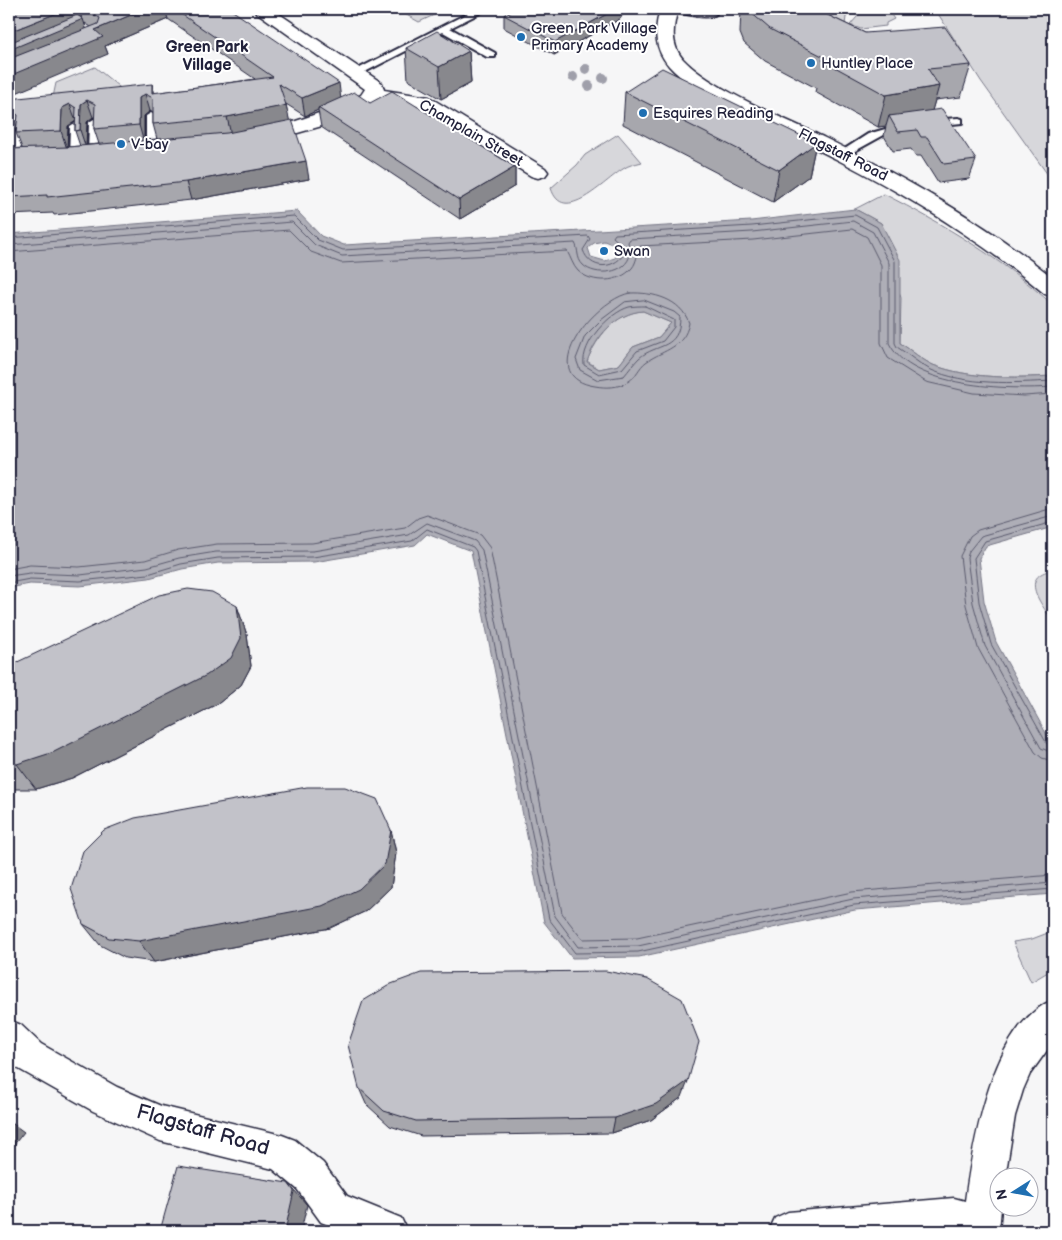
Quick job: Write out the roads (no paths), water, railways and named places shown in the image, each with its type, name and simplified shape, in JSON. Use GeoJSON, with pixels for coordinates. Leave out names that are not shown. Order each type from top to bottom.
{"type":"FeatureCollection","features":[{"type":"Feature","properties":{"kind":"street"},"geometry":{"type":"LineString","coordinates":[[240,141],[307,127],[368,99],[374,94],[375,87],[261,9]]}},
{"type":"Feature","properties":{"kind":"street","name":"Flagstaff Road"},"geometry":{"type":"LineString","coordinates":[[669,9],[663,29],[666,49],[684,70],[725,96],[842,154],[956,216],[1006,249],[1053,288]]}},
{"type":"Feature","properties":{"kind":"street","name":"Champlain Street"},"geometry":{"type":"LineString","coordinates":[[374,94],[422,101],[538,172]]}},
{"type":"Feature","properties":{"kind":"street"},"geometry":{"type":"LineString","coordinates":[[132,152],[159,150]]}},
{"type":"Feature","properties":{"kind":"street"},"geometry":{"type":"LineString","coordinates":[[75,156],[112,154]]}},
{"type":"Feature","properties":{"kind":"street"},"geometry":{"type":"LineString","coordinates":[[788,1231],[954,1217],[981,1227],[994,1135],[1007,1083],[1027,1046],[1053,1017]]}},
{"type":"Feature","properties":{"kind":"street","name":"Flagstaff Road"},"geometry":{"type":"LineString","coordinates":[[9,1038],[29,1056],[105,1099],[160,1123],[282,1154],[310,1176],[334,1209],[388,1231]]}},
{"type":"Feature","properties":{"kind":"lane"},"geometry":{"type":"LineString","coordinates":[[355,73],[483,9]]}},
{"type":"Feature","properties":{"kind":"lane"},"geometry":{"type":"LineString","coordinates":[[680,9],[711,14]]}},
{"type":"Feature","properties":{"kind":"lane"},"geometry":{"type":"LineString","coordinates":[[443,28],[491,55]]}},
{"type":"Feature","properties":{"kind":"lane"},"geometry":{"type":"LineString","coordinates":[[151,116],[159,150]]}},
{"type":"Feature","properties":{"kind":"lane"},"geometry":{"type":"LineString","coordinates":[[842,154],[871,134],[888,128],[958,121]]}},
{"type":"Feature","properties":{"kind":"lane"},"geometry":{"type":"LineString","coordinates":[[75,156],[94,122]]}},
{"type":"Feature","properties":{"kind":"lane"},"geometry":{"type":"LineString","coordinates":[[75,126],[75,156]]}},
{"type":"Feature","properties":{"kind":"lane"},"geometry":{"type":"LineString","coordinates":[[18,133],[19,159]]}},
{"type":"Feature","properties":{"kind":"water"},"geometry":{"type":"Polygon","coordinates":[[[855,209],[881,223],[900,260],[900,343],[933,365],[947,370],[977,375],[1008,377],[1053,376],[1053,527],[986,546],[979,558],[984,601],[996,642],[1053,746],[1053,894],[855,910],[639,957],[572,958],[544,922],[471,551],[427,534],[415,545],[314,562],[218,563],[182,569],[149,578],[80,586],[30,584],[9,588],[9,234],[297,211],[321,236],[344,245],[751,221],[855,209]],[[604,241],[594,243],[588,248],[591,257],[605,261],[615,258],[619,252],[617,246],[604,241]],[[643,311],[624,316],[608,328],[595,344],[587,362],[599,369],[619,365],[633,347],[659,337],[671,323],[643,311]]]}},
{"type":"Feature","properties":{"kind":"place","name":"Green Park Village Primary Academy"},"geometry":{"type":"Point","coordinates":[521,37]}},
{"type":"Feature","properties":{"kind":"place","name":"Huntley Place"},"geometry":{"type":"Point","coordinates":[811,63]}},
{"type":"Feature","properties":{"kind":"place","name":"Esquires Reading"},"geometry":{"type":"Point","coordinates":[643,113]}},
{"type":"Feature","properties":{"kind":"place","name":"V-bay"},"geometry":{"type":"Point","coordinates":[121,144]}},
{"type":"Feature","properties":{"kind":"place","name":"Swan"},"geometry":{"type":"Point","coordinates":[604,251]}},
{"type":"Feature","properties":{"kind":"district","name":"Green Park Village"},"geometry":{"type":"Point","coordinates":[207,56]}}]}
